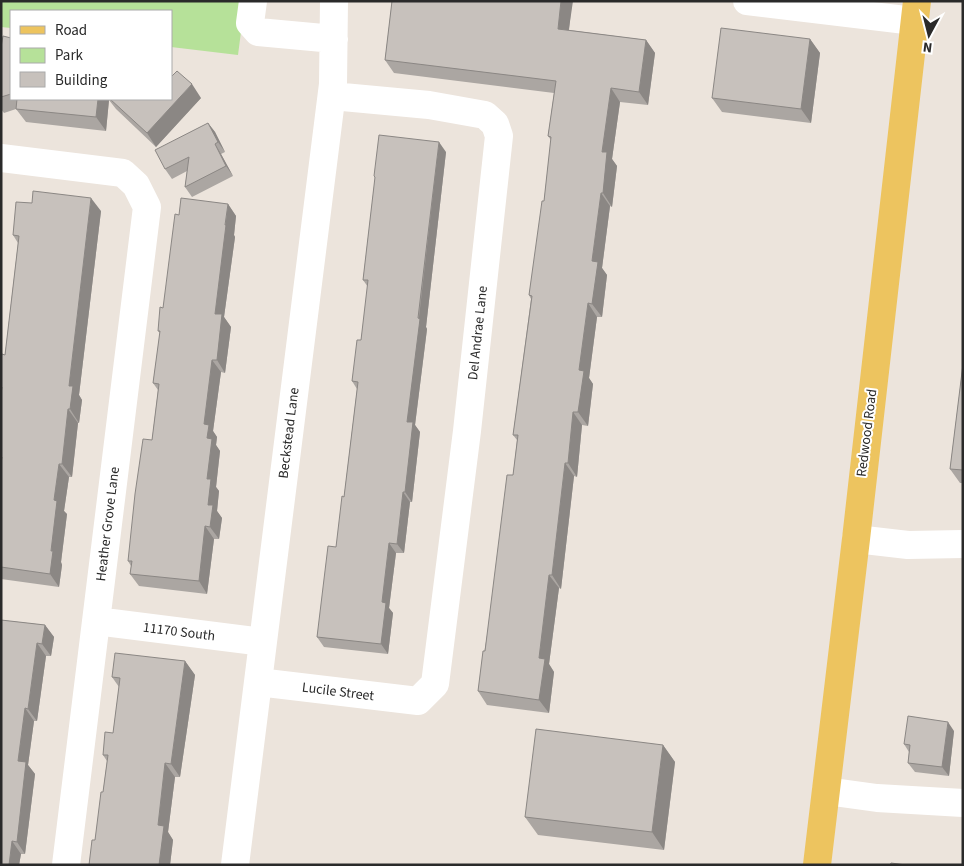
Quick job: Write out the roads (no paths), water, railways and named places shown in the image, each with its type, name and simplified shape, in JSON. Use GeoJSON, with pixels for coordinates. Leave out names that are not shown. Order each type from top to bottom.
{"type":"FeatureCollection","features":[{"type":"Feature","properties":{"kind":"main road","name":"Redwood Road"},"geometry":{"type":"LineString","coordinates":[[817,865],[856,539],[915,11]]}},
{"type":"Feature","properties":{"kind":"street"},"geometry":{"type":"LineString","coordinates":[[252,1],[250,23],[258,32],[334,39]]}},
{"type":"Feature","properties":{"kind":"street","name":"Beckstead Lane"},"geometry":{"type":"LineString","coordinates":[[235,865],[332,96],[334,1]]}},
{"type":"Feature","properties":{"kind":"street"},"geometry":{"type":"LineString","coordinates":[[747,1],[915,11]]}},
{"type":"Feature","properties":{"kind":"street","name":"Del Andrae Lane"},"geometry":{"type":"LineString","coordinates":[[332,96],[429,105],[485,115],[495,124],[499,136],[467,432],[435,684],[418,702]]}},
{"type":"Feature","properties":{"kind":"street","name":"Heather Grove Lane"},"geometry":{"type":"LineString","coordinates":[[1,158],[123,173],[136,185],[147,207],[66,865]]}},
{"type":"Feature","properties":{"kind":"street"},"geometry":{"type":"LineString","coordinates":[[856,539],[908,545],[963,544]]}},
{"type":"Feature","properties":{"kind":"street","name":"11170 South"},"geometry":{"type":"LineString","coordinates":[[96,621],[263,642]]}},
{"type":"Feature","properties":{"kind":"street","name":"Lucile Street"},"geometry":{"type":"LineString","coordinates":[[258,682],[418,702]]}},
{"type":"Feature","properties":{"kind":"street"},"geometry":{"type":"LineString","coordinates":[[826,791],[877,798],[963,803]]}}]}
